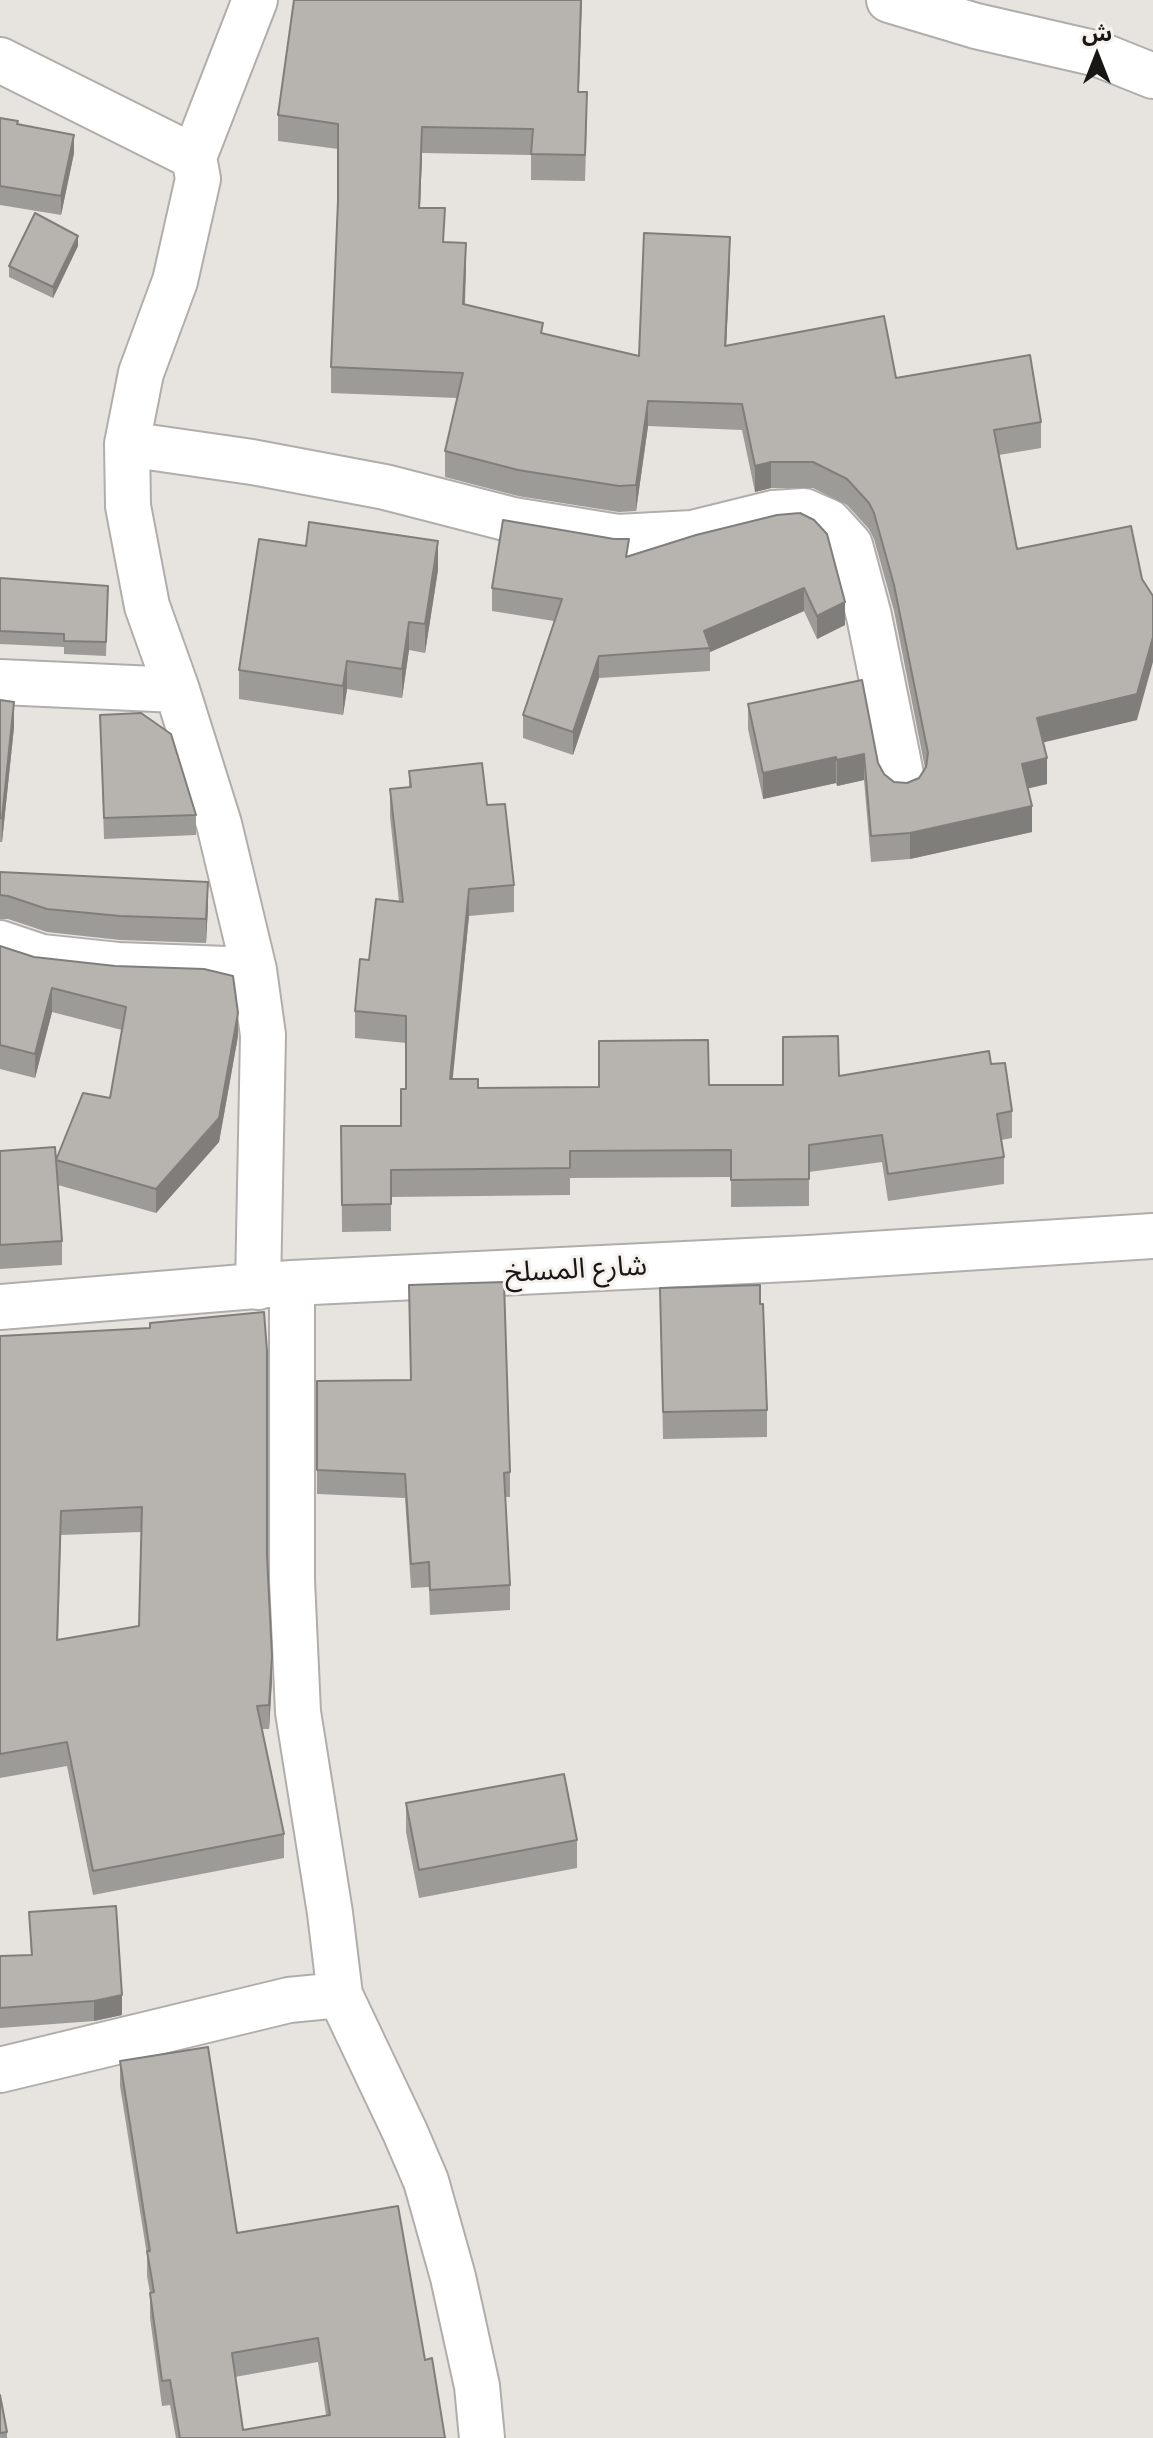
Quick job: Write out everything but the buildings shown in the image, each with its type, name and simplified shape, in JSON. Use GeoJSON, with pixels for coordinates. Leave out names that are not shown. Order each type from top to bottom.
{"type":"FeatureCollection","features":[{"type":"Feature","properties":{"kind":"street"},"geometry":{"type":"LineString","coordinates":[[255,0],[194,157],[198,179],[175,281],[141,373],[127,444],[128,506],[147,606],[219,824],[254,970],[263,1035],[298,1712],[340,1995],[426,2181],[453,2277],[477,2386],[482,2438]]}},
{"type":"Feature","properties":{"kind":"street"},"geometry":{"type":"LineString","coordinates":[[889,0],[976,26],[1098,54],[1153,76]]}},
{"type":"Feature","properties":{"kind":"street"},"geometry":{"type":"LineString","coordinates":[[0,60],[194,157]]}},
{"type":"Feature","properties":{"kind":"street"},"geometry":{"type":"LineString","coordinates":[[127,444],[385,487],[513,520],[618,537],[692,533],[773,513],[804,511],[829,522],[850,545],[869,616],[903,784]]}},
{"type":"Feature","properties":{"kind":"street"},"geometry":{"type":"LineString","coordinates":[[0,682],[177,690]]}},
{"type":"Feature","properties":{"kind":"street"},"geometry":{"type":"LineString","coordinates":[[0,943],[42,957],[118,965],[254,970]]}},
{"type":"Feature","properties":{"kind":"street","name":"شارع المسلخ"},"geometry":{"type":"LineString","coordinates":[[0,1307],[275,1285],[809,1258],[1153,1236]]}},
{"type":"Feature","properties":{"kind":"street"},"geometry":{"type":"LineString","coordinates":[[0,2070],[289,2000],[340,1995]]}}]}
